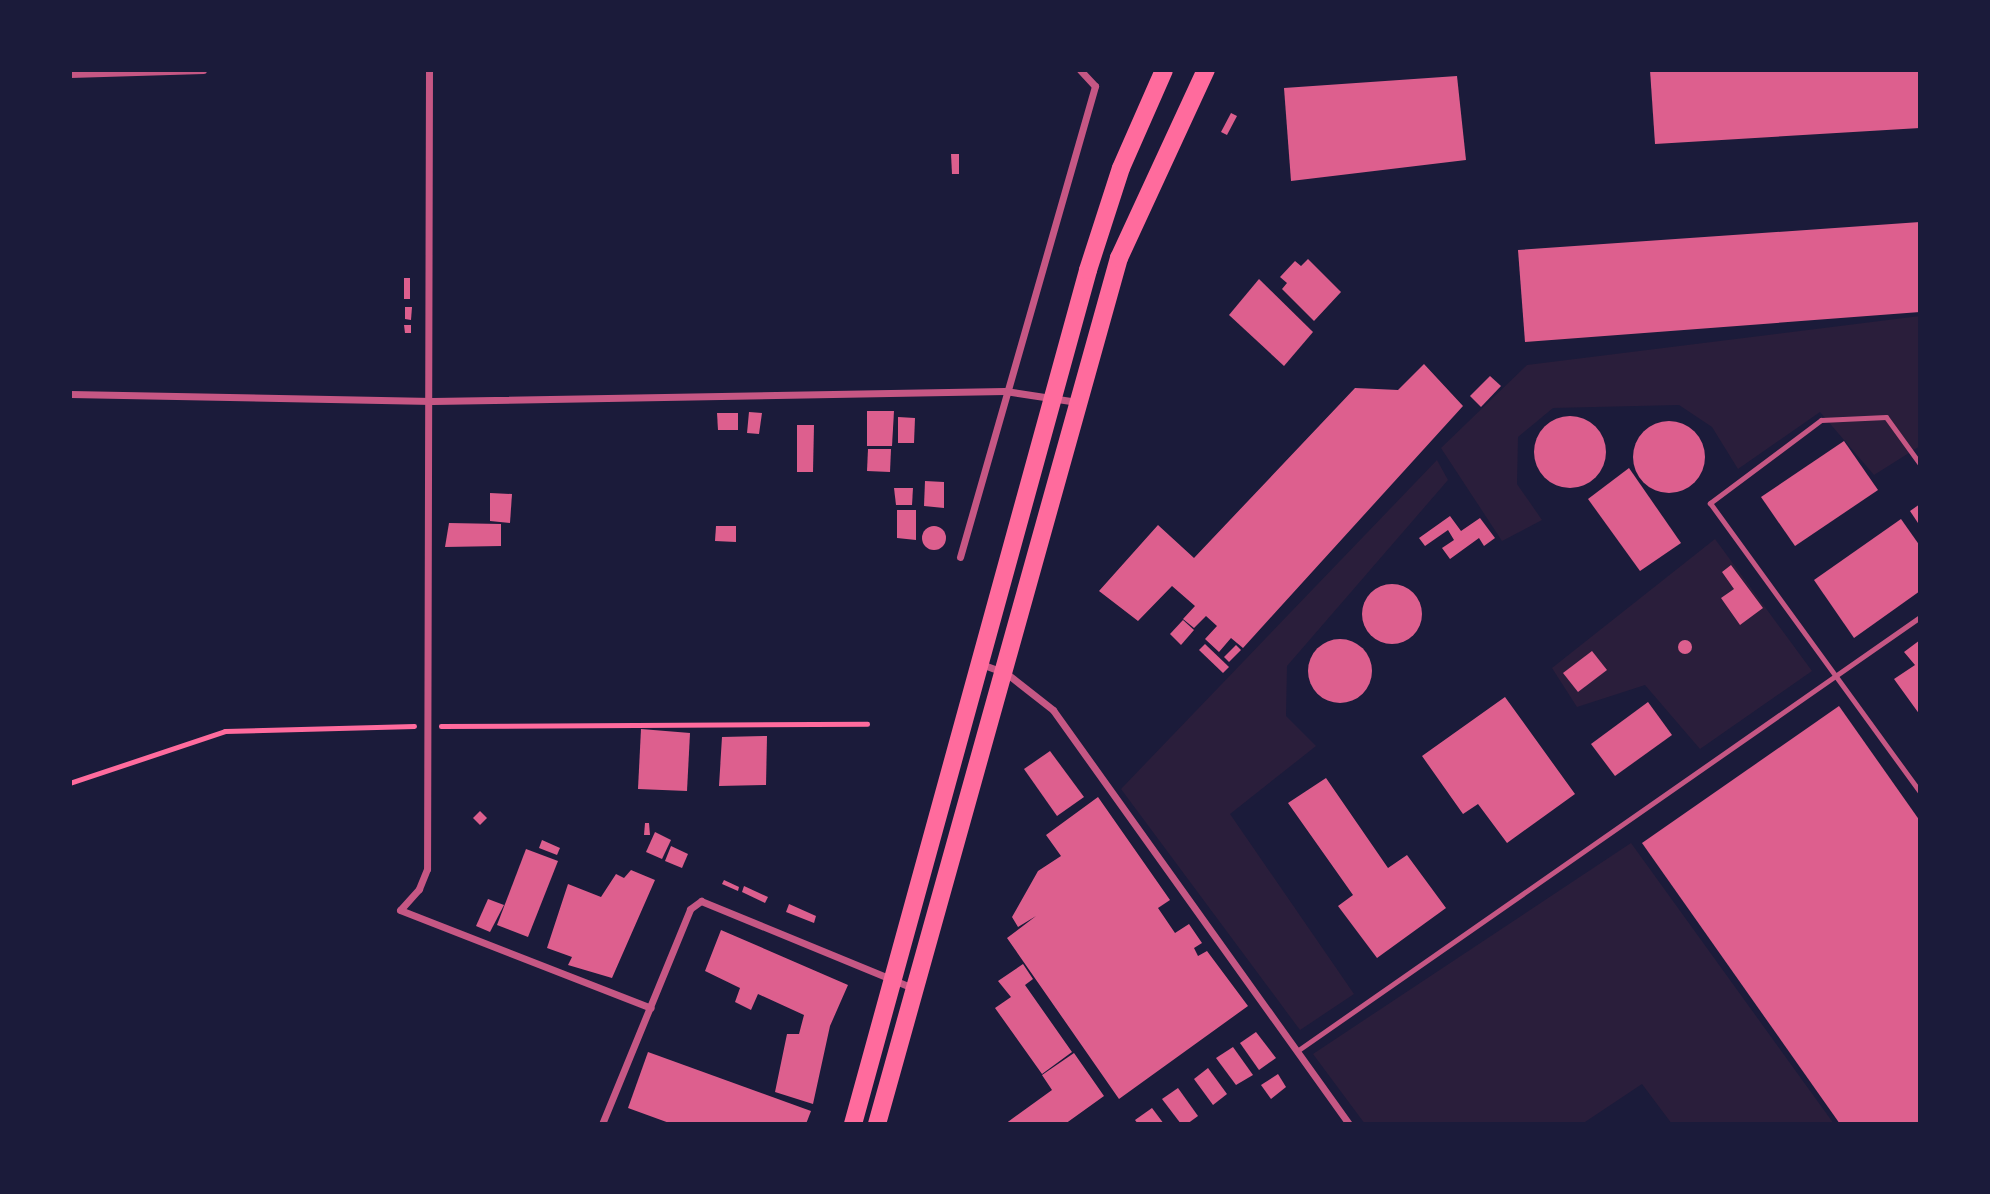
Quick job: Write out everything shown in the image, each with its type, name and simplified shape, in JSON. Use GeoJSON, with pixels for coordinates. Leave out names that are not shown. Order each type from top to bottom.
{"type":"FeatureCollection","features":[{"type":"Feature","properties":{"kind":"main road"},"geometry":{"type":"LineString","coordinates":[[853,1124],[981,664],[1051,398],[1121,168],[1164,70]]}},
{"type":"Feature","properties":{"kind":"main road"},"geometry":{"type":"LineString","coordinates":[[877,1124],[1006,673],[1077,402],[1119,258],[1206,70]]}},
{"type":"Feature","properties":{"kind":"street"},"geometry":{"type":"LineString","coordinates":[[70,74],[203,70]]}},
{"type":"Feature","properties":{"kind":"street"},"geometry":{"type":"LineString","coordinates":[[429,70],[432,401],[427,869],[419,889],[400,910],[651,1008]]}},
{"type":"Feature","properties":{"kind":"street"},"geometry":{"type":"LineString","coordinates":[[960,557],[1005,391],[1095,86],[1080,70]]}},
{"type":"Feature","properties":{"kind":"street"},"geometry":{"type":"LineString","coordinates":[[70,394],[432,401],[1005,391],[1077,402]]}},
{"type":"Feature","properties":{"kind":"street"},"geometry":{"type":"LineString","coordinates":[[981,664],[1006,673],[1053,710],[1349,1124]]}},
{"type":"Feature","properties":{"kind":"street"},"geometry":{"type":"LineString","coordinates":[[602,1124],[690,909],[701,901],[891,982],[915,989]]}},
{"type":"Feature","properties":{"kind":"lane"},"geometry":{"type":"LineString","coordinates":[[1920,464],[1886,417],[1821,421],[1710,503],[1920,792]]}},
{"type":"Feature","properties":{"kind":"lane"},"geometry":{"type":"LineString","coordinates":[[1297,1051],[1834,674],[1920,617]]}},
{"type":"Feature","properties":{"kind":"path"},"geometry":{"type":"LineString","coordinates":[[70,782],[225,731],[428,726],[867,724]]}},
{"type":"Feature","properties":{"kind":"shaded area"},"geometry":{"type":"Polygon","coordinates":[[[1920,316],[1920,446],[1874,475],[1820,412],[1738,469],[1712,427],[1679,405],[1553,408],[1518,437],[1517,484],[1542,520],[1502,541],[1441,448],[1527,365],[1920,316]]]}},
{"type":"Feature","properties":{"kind":"shaded area"},"geometry":{"type":"Polygon","coordinates":[[[1437,460],[1448,480],[1287,666],[1286,716],[1316,746],[1230,814],[1354,994],[1300,1030],[1121,789],[1437,460]]]}},
{"type":"Feature","properties":{"kind":"shaded area"},"geometry":{"type":"Polygon","coordinates":[[[1715,539],[1812,671],[1700,749],[1645,685],[1577,707],[1552,668],[1715,539]]]}},
{"type":"Feature","properties":{"kind":"shaded area"},"geometry":{"type":"Polygon","coordinates":[[[1631,843],[1834,1124],[1672,1124],[1642,1084],[1582,1124],[1365,1124],[1313,1054],[1631,843]]]}},
{"type":"Feature","properties":{"kind":"building"},"geometry":{"type":"Polygon","coordinates":[[[1650,70],[1920,70],[1920,128],[1655,144],[1650,70]]]}},
{"type":"Feature","properties":{"kind":"building"},"geometry":{"type":"Polygon","coordinates":[[[1457,76],[1466,160],[1291,181],[1284,88],[1457,76]]]}},
{"type":"Feature","properties":{"kind":"building"},"geometry":{"type":"Polygon","coordinates":[[[1231,113],[1237,116],[1227,135],[1221,132],[1231,113]]]}},
{"type":"Feature","properties":{"kind":"building"},"geometry":{"type":"Polygon","coordinates":[[[951,154],[959,154],[959,174],[952,174],[951,154]]]}},
{"type":"Feature","properties":{"kind":"building"},"geometry":{"type":"Polygon","coordinates":[[[1920,222],[1920,312],[1525,342],[1518,250],[1920,222]]]}},
{"type":"Feature","properties":{"kind":"building"},"geometry":{"type":"Polygon","coordinates":[[[1308,259],[1341,292],[1314,321],[1282,289],[1287,283],[1280,277],[1295,261],[1301,266],[1308,259]]]}},
{"type":"Feature","properties":{"kind":"building"},"geometry":{"type":"Polygon","coordinates":[[[404,278],[410,278],[410,299],[404,299],[404,278]]]}},
{"type":"Feature","properties":{"kind":"building"},"geometry":{"type":"Polygon","coordinates":[[[1259,279],[1313,332],[1284,366],[1229,315],[1259,279]]]}},
{"type":"Feature","properties":{"kind":"building"},"geometry":{"type":"Polygon","coordinates":[[[405,307],[412,307],[411,320],[405,319],[405,307]]]}},
{"type":"Feature","properties":{"kind":"building"},"geometry":{"type":"Polygon","coordinates":[[[404,325],[411,325],[411,333],[405,333],[404,325]]]}},
{"type":"Feature","properties":{"kind":"building"},"geometry":{"type":"Polygon","coordinates":[[[1424,364],[1463,406],[1243,648],[1231,638],[1219,652],[1205,639],[1217,626],[1206,616],[1194,628],[1183,619],[1195,606],[1172,586],[1138,621],[1099,591],[1158,525],[1194,558],[1355,388],[1398,390],[1424,364]]]}},
{"type":"Feature","properties":{"kind":"building"},"geometry":{"type":"Polygon","coordinates":[[[1490,376],[1501,386],[1481,407],[1470,396],[1490,376]]]}},
{"type":"Feature","properties":{"kind":"building"},"geometry":{"type":"Polygon","coordinates":[[[867,411],[894,411],[892,446],[867,446],[867,411]]]}},
{"type":"Feature","properties":{"kind":"building"},"geometry":{"type":"Polygon","coordinates":[[[749,412],[762,413],[759,434],[747,433],[749,412]]]}},
{"type":"Feature","properties":{"kind":"building"},"geometry":{"type":"Polygon","coordinates":[[[717,413],[738,413],[738,430],[718,430],[717,413]]]}},
{"type":"Feature","properties":{"kind":"building"},"geometry":{"type":"Polygon","coordinates":[[[1570,416],[1590,422],[1600,432],[1606,452],[1600,472],[1590,482],[1570,488],[1550,482],[1540,472],[1534,452],[1540,432],[1550,422],[1570,416]]]}},
{"type":"Feature","properties":{"kind":"building"},"geometry":{"type":"Polygon","coordinates":[[[898,417],[915,418],[914,443],[898,443],[898,417]]]}},
{"type":"Feature","properties":{"kind":"building"},"geometry":{"type":"Polygon","coordinates":[[[1662,421],[1676,421],[1695,431],[1705,450],[1705,464],[1695,483],[1676,493],[1662,493],[1643,483],[1633,464],[1633,450],[1643,431],[1662,421]]]}},
{"type":"Feature","properties":{"kind":"building"},"geometry":{"type":"Polygon","coordinates":[[[797,425],[814,425],[813,472],[797,472],[797,425]]]}},
{"type":"Feature","properties":{"kind":"building"},"geometry":{"type":"Polygon","coordinates":[[[1844,441],[1878,490],[1795,546],[1761,497],[1844,441]]]}},
{"type":"Feature","properties":{"kind":"building"},"geometry":{"type":"Polygon","coordinates":[[[868,449],[891,449],[890,472],[867,471],[868,449]]]}},
{"type":"Feature","properties":{"kind":"building"},"geometry":{"type":"Polygon","coordinates":[[[1629,468],[1681,543],[1640,571],[1588,499],[1629,468]]]}},
{"type":"Feature","properties":{"kind":"building"},"geometry":{"type":"Polygon","coordinates":[[[925,481],[944,482],[944,508],[924,506],[925,481]]]}},
{"type":"Feature","properties":{"kind":"building"},"geometry":{"type":"Polygon","coordinates":[[[894,488],[913,488],[912,505],[896,505],[894,488]]]}},
{"type":"Feature","properties":{"kind":"building"},"geometry":{"type":"Polygon","coordinates":[[[490,493],[512,494],[510,523],[490,521],[490,493]]]}},
{"type":"Feature","properties":{"kind":"building"},"geometry":{"type":"Polygon","coordinates":[[[1920,504],[1920,526],[1910,511],[1920,504]]]}},
{"type":"Feature","properties":{"kind":"building"},"geometry":{"type":"Polygon","coordinates":[[[897,510],[916,510],[916,540],[897,538],[897,510]]]}},
{"type":"Feature","properties":{"kind":"building"},"geometry":{"type":"Polygon","coordinates":[[[1450,516],[1461,531],[1480,518],[1495,538],[1484,546],[1479,538],[1450,559],[1442,548],[1454,540],[1448,530],[1425,546],[1419,538],[1450,516]]]}},
{"type":"Feature","properties":{"kind":"building"},"geometry":{"type":"Polygon","coordinates":[[[1901,519],[1920,546],[1920,591],[1854,638],[1814,580],[1901,519]]]}},
{"type":"Feature","properties":{"kind":"building"},"geometry":{"type":"Polygon","coordinates":[[[449,523],[501,524],[501,546],[445,547],[449,523]]]}},
{"type":"Feature","properties":{"kind":"building"},"geometry":{"type":"Polygon","coordinates":[[[716,526],[736,526],[736,542],[715,541],[716,526]]]}},
{"type":"Feature","properties":{"kind":"building"},"geometry":{"type":"Polygon","coordinates":[[[934,526],[943,529],[946,538],[943,547],[934,550],[925,547],[922,538],[925,529],[934,526]]]}},
{"type":"Feature","properties":{"kind":"building"},"geometry":{"type":"Polygon","coordinates":[[[1731,565],[1763,608],[1740,625],[1721,598],[1734,589],[1722,572],[1731,565]]]}},
{"type":"Feature","properties":{"kind":"building"},"geometry":{"type":"Polygon","coordinates":[[[1392,584],[1409,589],[1417,597],[1422,614],[1417,631],[1409,639],[1392,644],[1375,639],[1367,631],[1362,614],[1367,597],[1375,589],[1392,584]]]}},
{"type":"Feature","properties":{"kind":"building"},"geometry":{"type":"Polygon","coordinates":[[[1183,620],[1194,630],[1181,645],[1170,634],[1183,620]]]}},
{"type":"Feature","properties":{"kind":"building"},"geometry":{"type":"Polygon","coordinates":[[[1340,639],[1358,645],[1366,653],[1372,671],[1366,689],[1358,697],[1340,703],[1322,697],[1314,689],[1308,671],[1314,653],[1322,645],[1340,639]]]}},
{"type":"Feature","properties":{"kind":"building"},"geometry":{"type":"Polygon","coordinates":[[[1682,640],[1688,640],[1692,647],[1688,654],[1682,654],[1678,650],[1678,644],[1682,640]]]}},
{"type":"Feature","properties":{"kind":"building"},"geometry":{"type":"Polygon","coordinates":[[[1920,640],[1920,715],[1894,679],[1915,665],[1904,652],[1920,640]]]}},
{"type":"Feature","properties":{"kind":"building"},"geometry":{"type":"Polygon","coordinates":[[[1205,644],[1229,667],[1223,673],[1199,650],[1205,644]]]}},
{"type":"Feature","properties":{"kind":"building"},"geometry":{"type":"Polygon","coordinates":[[[1236,645],[1241,650],[1229,662],[1224,657],[1236,645]]]}},
{"type":"Feature","properties":{"kind":"building"},"geometry":{"type":"Polygon","coordinates":[[[1592,651],[1607,670],[1578,692],[1563,673],[1592,651]]]}},
{"type":"Feature","properties":{"kind":"building"},"geometry":{"type":"Polygon","coordinates":[[[1505,697],[1575,794],[1507,843],[1478,804],[1463,814],[1422,756],[1505,697]]]}},
{"type":"Feature","properties":{"kind":"building"},"geometry":{"type":"Polygon","coordinates":[[[1648,702],[1672,735],[1615,776],[1591,744],[1648,702]]]}},
{"type":"Feature","properties":{"kind":"building"},"geometry":{"type":"Polygon","coordinates":[[[1839,706],[1920,821],[1920,1124],[1840,1124],[1642,843],[1839,706]]]}},
{"type":"Feature","properties":{"kind":"building"},"geometry":{"type":"Polygon","coordinates":[[[641,729],[690,733],[687,791],[638,789],[641,729]]]}},
{"type":"Feature","properties":{"kind":"building"},"geometry":{"type":"Polygon","coordinates":[[[767,736],[766,785],[719,786],[722,737],[767,736]]]}},
{"type":"Feature","properties":{"kind":"building"},"geometry":{"type":"Polygon","coordinates":[[[1050,751],[1084,797],[1057,816],[1024,769],[1050,751]]]}},
{"type":"Feature","properties":{"kind":"building"},"geometry":{"type":"Polygon","coordinates":[[[1326,778],[1388,868],[1407,855],[1446,908],[1377,958],[1338,906],[1353,895],[1288,803],[1326,778]]]}},
{"type":"Feature","properties":{"kind":"building"},"geometry":{"type":"Polygon","coordinates":[[[1098,797],[1170,900],[1158,908],[1175,933],[1189,924],[1202,943],[1194,948],[1198,956],[1207,951],[1248,1006],[1119,1099],[1007,938],[1036,916],[1018,927],[1012,917],[1038,871],[1061,856],[1046,835],[1098,797]]]}},
{"type":"Feature","properties":{"kind":"building"},"geometry":{"type":"Polygon","coordinates":[[[480,811],[487,818],[480,825],[473,818],[480,811]]]}},
{"type":"Feature","properties":{"kind":"building"},"geometry":{"type":"Polygon","coordinates":[[[645,823],[649,823],[650,835],[644,835],[645,823]]]}},
{"type":"Feature","properties":{"kind":"building"},"geometry":{"type":"Polygon","coordinates":[[[655,832],[671,840],[662,859],[646,852],[655,832]]]}},
{"type":"Feature","properties":{"kind":"building"},"geometry":{"type":"Polygon","coordinates":[[[542,840],[560,848],[557,855],[539,848],[542,840]]]}},
{"type":"Feature","properties":{"kind":"building"},"geometry":{"type":"Polygon","coordinates":[[[671,846],[688,854],[682,868],[665,861],[671,846]]]}},
{"type":"Feature","properties":{"kind":"building"},"geometry":{"type":"Polygon","coordinates":[[[526,849],[558,861],[528,937],[497,925],[526,849]]]}},
{"type":"Feature","properties":{"kind":"building"},"geometry":{"type":"Polygon","coordinates":[[[631,870],[655,880],[612,978],[568,965],[572,957],[547,948],[568,884],[601,897],[616,874],[624,878],[631,870]]]}},
{"type":"Feature","properties":{"kind":"building"},"geometry":{"type":"Polygon","coordinates":[[[724,880],[739,887],[738,891],[722,884],[724,880]]]}},
{"type":"Feature","properties":{"kind":"building"},"geometry":{"type":"Polygon","coordinates":[[[744,886],[768,897],[765,903],[742,892],[744,886]]]}},
{"type":"Feature","properties":{"kind":"building"},"geometry":{"type":"Polygon","coordinates":[[[488,899],[504,905],[490,932],[476,926],[488,899]]]}},
{"type":"Feature","properties":{"kind":"building"},"geometry":{"type":"Polygon","coordinates":[[[789,904],[816,916],[814,923],[786,912],[789,904]]]}},
{"type":"Feature","properties":{"kind":"building"},"geometry":{"type":"Polygon","coordinates":[[[721,930],[848,985],[830,1026],[813,1104],[775,1092],[787,1034],[799,1034],[804,1015],[758,994],[751,1010],[735,1002],[740,988],[705,971],[721,930]]]}},
{"type":"Feature","properties":{"kind":"building"},"geometry":{"type":"Polygon","coordinates":[[[1023,964],[1033,979],[1025,985],[1072,1052],[1042,1074],[995,1008],[1011,997],[998,981],[1023,964]]]}},
{"type":"Feature","properties":{"kind":"building"},"geometry":{"type":"Polygon","coordinates":[[[1256,1032],[1276,1058],[1259,1070],[1240,1043],[1256,1032]]]}},
{"type":"Feature","properties":{"kind":"building"},"geometry":{"type":"Polygon","coordinates":[[[1233,1047],[1253,1075],[1236,1085],[1216,1058],[1233,1047]]]}},
{"type":"Feature","properties":{"kind":"building"},"geometry":{"type":"Polygon","coordinates":[[[648,1052],[811,1111],[806,1124],[672,1124],[628,1108],[648,1052]]]}},
{"type":"Feature","properties":{"kind":"building"},"geometry":{"type":"Polygon","coordinates":[[[1074,1053],[1104,1096],[1065,1124],[1005,1124],[1052,1090],[1042,1075],[1074,1053]]]}},
{"type":"Feature","properties":{"kind":"building"},"geometry":{"type":"Polygon","coordinates":[[[1208,1068],[1227,1094],[1213,1105],[1194,1079],[1208,1068]]]}},
{"type":"Feature","properties":{"kind":"building"},"geometry":{"type":"Polygon","coordinates":[[[1278,1074],[1286,1087],[1271,1099],[1261,1085],[1278,1074]]]}},
{"type":"Feature","properties":{"kind":"building"},"geometry":{"type":"Polygon","coordinates":[[[1178,1088],[1198,1116],[1187,1124],[1181,1124],[1162,1099],[1178,1088]]]}},
{"type":"Feature","properties":{"kind":"building"},"geometry":{"type":"Polygon","coordinates":[[[1152,1108],[1164,1124],[1138,1124],[1135,1120],[1152,1108]]]}}]}
